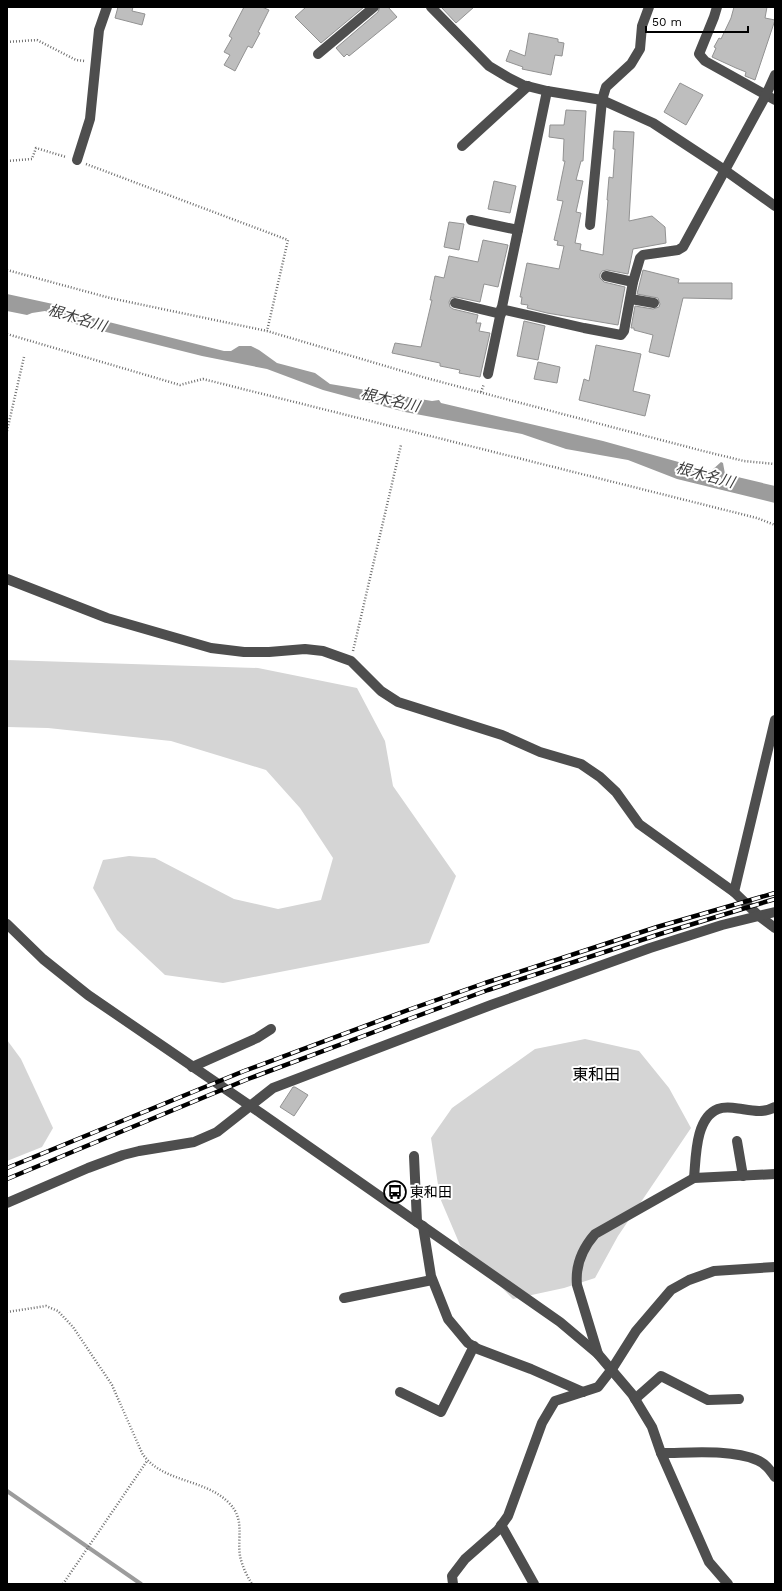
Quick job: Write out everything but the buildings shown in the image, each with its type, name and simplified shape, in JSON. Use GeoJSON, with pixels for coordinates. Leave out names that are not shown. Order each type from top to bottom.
{"type":"FeatureCollection","features":[{"type":"Feature","properties":{"kind":"street"},"geometry":{"type":"LineString","coordinates":[[77,160],[90,119],[99,30],[107,7]]}},
{"type":"Feature","properties":{"kind":"street"},"geometry":{"type":"LineString","coordinates":[[318,54],[374,7]]}},
{"type":"Feature","properties":{"kind":"street"},"geometry":{"type":"LineString","coordinates":[[431,7],[489,66],[509,78],[528,86],[547,91],[602,100],[653,123],[726,170],[775,206]]}},
{"type":"Feature","properties":{"kind":"street"},"geometry":{"type":"LineString","coordinates":[[590,225],[602,100],[606,86],[631,64],[640,49],[642,26],[649,7]]}},
{"type":"Feature","properties":{"kind":"street"},"geometry":{"type":"LineString","coordinates":[[717,7],[700,54],[704,61],[771,98]]}},
{"type":"Feature","properties":{"kind":"street"},"geometry":{"type":"LineString","coordinates":[[455,303],[621,335],[624,331],[640,258],[643,255],[678,250],[683,247],[726,170],[771,98],[775,75]]}},
{"type":"Feature","properties":{"kind":"street"},"geometry":{"type":"LineString","coordinates":[[462,146],[528,86]]}},
{"type":"Feature","properties":{"kind":"street"},"geometry":{"type":"LineString","coordinates":[[488,374],[547,91]]}},
{"type":"Feature","properties":{"kind":"street"},"geometry":{"type":"LineString","coordinates":[[765,199],[775,195]]}},
{"type":"Feature","properties":{"kind":"street"},"geometry":{"type":"LineString","coordinates":[[471,220],[518,230]]}},
{"type":"Feature","properties":{"kind":"street"},"geometry":{"type":"LineString","coordinates":[[606,276],[634,282]]}},
{"type":"Feature","properties":{"kind":"street"},"geometry":{"type":"LineString","coordinates":[[631,299],[654,303]]}},
{"type":"Feature","properties":{"kind":"street"},"geometry":{"type":"LineString","coordinates":[[7,580],[107,618],[211,648],[244,652],[269,652],[305,649],[322,651],[351,661],[382,691],[398,702],[502,735],[540,752],[581,764],[600,777],[616,792],[640,824],[734,892],[759,916],[775,928]]}},
{"type":"Feature","properties":{"kind":"street"},"geometry":{"type":"LineString","coordinates":[[734,892],[775,720]]}},
{"type":"Feature","properties":{"kind":"street"},"geometry":{"type":"LineString","coordinates":[[7,1203],[88,1168],[123,1155],[194,1142],[217,1132],[273,1088],[491,1004],[650,948],[722,925],[775,912]]}},
{"type":"Feature","properties":{"kind":"street"},"geometry":{"type":"LineString","coordinates":[[7,924],[43,959],[68,980],[560,1322],[598,1354],[612,1369],[635,1399],[652,1427],[661,1453],[697,1538],[709,1562],[728,1584]]}},
{"type":"Feature","properties":{"kind":"street"},"geometry":{"type":"LineString","coordinates":[[192,1067],[257,1038],[271,1028]]}},
{"type":"Feature","properties":{"kind":"street"},"geometry":{"type":"LineString","coordinates":[[694,1178],[697,1142],[702,1125],[709,1115],[718,1109],[727,1107],[762,1112],[775,1107]]}},
{"type":"Feature","properties":{"kind":"street"},"geometry":{"type":"LineString","coordinates":[[738,1141],[744,1176]]}},
{"type":"Feature","properties":{"kind":"street"},"geometry":{"type":"LineString","coordinates":[[414,1156],[420,1224],[432,1280],[448,1319],[468,1343],[584,1392]]}},
{"type":"Feature","properties":{"kind":"street"},"geometry":{"type":"LineString","coordinates":[[598,1354],[577,1285],[576,1275],[579,1259],[586,1244],[595,1234],[694,1178],[775,1174]]}},
{"type":"Feature","properties":{"kind":"street"},"geometry":{"type":"LineString","coordinates":[[453,1584],[452,1576],[465,1559],[501,1525],[508,1516],[542,1422],[555,1401],[598,1387],[612,1369],[636,1331],[671,1290],[689,1280],[714,1271],[775,1267]]}},
{"type":"Feature","properties":{"kind":"street"},"geometry":{"type":"LineString","coordinates":[[344,1298],[432,1280]]}},
{"type":"Feature","properties":{"kind":"street"},"geometry":{"type":"LineString","coordinates":[[400,1392],[441,1412],[474,1346]]}},
{"type":"Feature","properties":{"kind":"street"},"geometry":{"type":"LineString","coordinates":[[635,1399],[661,1376],[708,1400],[739,1399]]}},
{"type":"Feature","properties":{"kind":"street"},"geometry":{"type":"LineString","coordinates":[[661,1453],[722,1453],[742,1456],[758,1460],[775,1476]]}},
{"type":"Feature","properties":{"kind":"street"},"geometry":{"type":"LineString","coordinates":[[501,1525],[534,1584]]}},
{"type":"Feature","properties":{"kind":"path"},"geometry":{"type":"LineString","coordinates":[[7,42],[37,40],[76,60],[95,62]]}},
{"type":"Feature","properties":{"kind":"path"},"geometry":{"type":"LineString","coordinates":[[7,161],[32,159],[36,148],[77,160],[288,240],[266,331]]}},
{"type":"Feature","properties":{"kind":"path"},"geometry":{"type":"LineString","coordinates":[[7,270],[110,298],[266,331],[426,378],[688,447],[744,460],[775,464]]}},
{"type":"Feature","properties":{"kind":"path"},"geometry":{"type":"LineString","coordinates":[[7,334],[180,385],[203,379],[757,518],[775,525]]}},
{"type":"Feature","properties":{"kind":"path"},"geometry":{"type":"LineString","coordinates":[[7,431],[24,357]]}},
{"type":"Feature","properties":{"kind":"path"},"geometry":{"type":"LineString","coordinates":[[351,661],[401,446]]}},
{"type":"Feature","properties":{"kind":"path"},"geometry":{"type":"LineString","coordinates":[[7,1312],[46,1306],[58,1311],[73,1327],[112,1385],[147,1461],[161,1470],[213,1490],[230,1504],[240,1522],[240,1556],[252,1584]]}},
{"type":"Feature","properties":{"kind":"path"},"geometry":{"type":"LineString","coordinates":[[63,1584],[147,1461]]}},
{"type":"Feature","properties":{"kind":"shaded area"},"geometry":{"type":"Polygon","coordinates":[[[7,660],[258,668],[357,688],[385,741],[393,786],[456,876],[429,943],[223,983],[165,975],[117,930],[93,888],[103,860],[129,856],[155,858],[234,899],[278,909],[321,900],[333,858],[300,808],[266,770],[171,741],[48,728],[7,727],[7,660]]]}},
{"type":"Feature","properties":{"kind":"shaded area"},"geometry":{"type":"Polygon","coordinates":[[[585,1039],[639,1051],[669,1088],[691,1128],[618,1236],[595,1278],[564,1288],[513,1299],[460,1245],[440,1198],[431,1138],[452,1108],[535,1049],[585,1039]]]}},
{"type":"Feature","properties":{"kind":"shaded area"},"geometry":{"type":"Polygon","coordinates":[[[7,1040],[21,1059],[53,1128],[42,1147],[7,1161],[7,1040]]]}},
{"type":"Feature","properties":{"kind":"water","name":"根木名川"},"geometry":{"type":"Polygon","coordinates":[[[7,294],[53,304],[85,316],[224,351],[231,351],[239,346],[251,346],[277,363],[315,373],[330,384],[432,401],[439,400],[441,403],[603,441],[711,471],[721,462],[723,463],[725,474],[775,486],[775,503],[677,479],[628,460],[566,449],[522,434],[405,412],[323,390],[267,369],[202,356],[78,325],[45,311],[27,315],[7,311],[7,294]]]}},
{"type":"Feature","properties":{"kind":"waterway"},"geometry":{"type":"LineString","coordinates":[[7,1491],[141,1584]]}},
{"type":"Feature","properties":{"kind":"railway"},"geometry":{"type":"LineString","coordinates":[[7,1168],[244,1071],[408,1010],[485,983],[657,927],[775,893]]}},
{"type":"Feature","properties":{"kind":"railway"},"geometry":{"type":"LineString","coordinates":[[7,1179],[248,1079],[488,990],[660,934],[775,899]]}},
{"type":"Feature","properties":{"kind":"place","name":"東和田"},"geometry":{"type":"Point","coordinates":[395,1192]}},
{"type":"Feature","properties":{"kind":"district","name":"東和田"},"geometry":{"type":"Point","coordinates":[596,1074]}}]}
